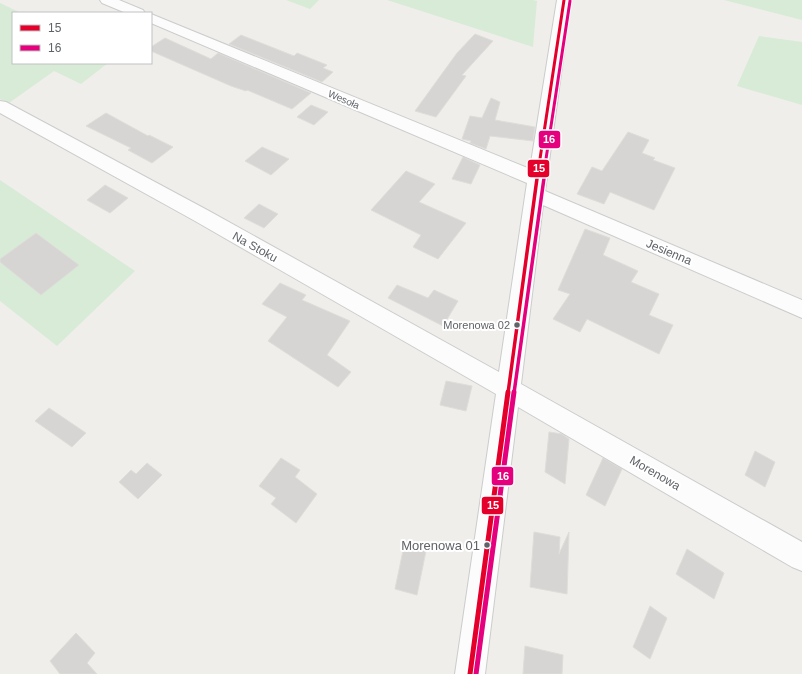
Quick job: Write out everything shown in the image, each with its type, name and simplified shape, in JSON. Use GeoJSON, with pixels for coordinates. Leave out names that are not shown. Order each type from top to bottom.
{"type":"FeatureCollection","features":[{"type":"Feature","properties":{"kind":"street"},"geometry":{"type":"LineString","coordinates":[[107,0],[136,12]]}},
{"type":"Feature","properties":{"kind":"street"},"geometry":{"type":"LineString","coordinates":[[470,674],[536,187],[564,0]]}},
{"type":"Feature","properties":{"kind":"street","name":"Wesoła"},"geometry":{"type":"LineString","coordinates":[[152,18],[536,187]]}},
{"type":"Feature","properties":{"kind":"street","name":"Na Stoku"},"geometry":{"type":"LineString","coordinates":[[0,106],[101,160],[509,389]]}},
{"type":"Feature","properties":{"kind":"street","name":"Jesienna"},"geometry":{"type":"LineString","coordinates":[[536,187],[802,309]]}},
{"type":"Feature","properties":{"kind":"street","name":"Morenowa"},"geometry":{"type":"LineString","coordinates":[[509,389],[802,558]]}},
{"type":"Feature","properties":{"kind":"green space"},"geometry":{"type":"Polygon","coordinates":[[[286,0],[319,0],[310,9],[286,0]]]}},
{"type":"Feature","properties":{"kind":"green space"},"geometry":{"type":"Polygon","coordinates":[[[387,0],[537,1],[533,47],[387,0]]]}},
{"type":"Feature","properties":{"kind":"green space"},"geometry":{"type":"Polygon","coordinates":[[[724,0],[802,0],[802,20],[724,0]]]}},
{"type":"Feature","properties":{"kind":"green space"},"geometry":{"type":"Polygon","coordinates":[[[0,3],[19,12],[12,12],[12,64],[107,64],[81,84],[54,71],[9,103],[0,99],[0,3]]]}},
{"type":"Feature","properties":{"kind":"green space"},"geometry":{"type":"Polygon","coordinates":[[[759,36],[802,42],[802,105],[737,86],[759,36]]]}},
{"type":"Feature","properties":{"kind":"green space"},"geometry":{"type":"Polygon","coordinates":[[[0,180],[135,271],[57,346],[0,301],[0,180]]]}},
{"type":"Feature","properties":{"kind":"building"},"geometry":{"type":"Polygon","coordinates":[[[475,34],[493,41],[462,75],[466,76],[436,117],[415,111],[457,53],[475,34]]]}},
{"type":"Feature","properties":{"kind":"building"},"geometry":{"type":"Polygon","coordinates":[[[241,35],[294,56],[297,53],[327,65],[323,68],[333,72],[322,82],[229,44],[241,35]]]}},
{"type":"Feature","properties":{"kind":"building"},"geometry":{"type":"Polygon","coordinates":[[[165,38],[211,59],[218,53],[311,93],[292,109],[247,90],[246,91],[231,86],[152,51],[152,46],[165,38]]]}},
{"type":"Feature","properties":{"kind":"building"},"geometry":{"type":"Polygon","coordinates":[[[491,98],[500,102],[495,120],[535,127],[533,141],[490,136],[486,149],[470,143],[471,141],[462,139],[470,116],[482,118],[491,98]]]}},
{"type":"Feature","properties":{"kind":"building"},"geometry":{"type":"Polygon","coordinates":[[[311,105],[328,112],[314,125],[297,117],[311,105]]]}},
{"type":"Feature","properties":{"kind":"building"},"geometry":{"type":"Polygon","coordinates":[[[106,113],[148,136],[149,135],[173,147],[152,163],[128,150],[131,148],[86,126],[106,113]]]}},
{"type":"Feature","properties":{"kind":"building"},"geometry":{"type":"Polygon","coordinates":[[[628,132],[649,140],[642,153],[655,158],[653,160],[675,168],[654,210],[610,192],[604,204],[577,194],[592,167],[602,171],[628,132]]]}},
{"type":"Feature","properties":{"kind":"building"},"geometry":{"type":"Polygon","coordinates":[[[262,147],[289,159],[271,175],[245,161],[262,147]]]}},
{"type":"Feature","properties":{"kind":"building"},"geometry":{"type":"Polygon","coordinates":[[[463,157],[480,165],[471,184],[452,179],[463,157]]]}},
{"type":"Feature","properties":{"kind":"building"},"geometry":{"type":"Polygon","coordinates":[[[406,171],[435,184],[419,202],[466,223],[438,259],[413,247],[421,235],[371,210],[406,171]]]}},
{"type":"Feature","properties":{"kind":"building"},"geometry":{"type":"Polygon","coordinates":[[[105,185],[128,198],[110,213],[87,200],[105,185]]]}},
{"type":"Feature","properties":{"kind":"building"},"geometry":{"type":"Polygon","coordinates":[[[259,204],[278,214],[264,228],[244,218],[259,204]]]}},
{"type":"Feature","properties":{"kind":"building"},"geometry":{"type":"Polygon","coordinates":[[[585,229],[610,238],[603,255],[638,271],[631,282],[659,294],[649,315],[673,325],[659,354],[587,319],[580,332],[553,319],[570,294],[558,290],[585,229]]]}},
{"type":"Feature","properties":{"kind":"building"},"geometry":{"type":"Polygon","coordinates":[[[36,233],[79,265],[41,295],[0,262],[0,259],[36,233]]]}},
{"type":"Feature","properties":{"kind":"building"},"geometry":{"type":"Polygon","coordinates":[[[280,283],[306,295],[302,300],[350,321],[327,355],[351,372],[338,387],[268,341],[287,317],[262,304],[280,283]]]}},
{"type":"Feature","properties":{"kind":"building"},"geometry":{"type":"Polygon","coordinates":[[[397,285],[428,298],[434,290],[458,301],[443,326],[388,298],[397,285]]]}},
{"type":"Feature","properties":{"kind":"building"},"geometry":{"type":"Polygon","coordinates":[[[446,381],[472,386],[466,411],[440,405],[446,381]]]}},
{"type":"Feature","properties":{"kind":"building"},"geometry":{"type":"Polygon","coordinates":[[[49,408],[86,433],[72,447],[35,421],[49,408]]]}},
{"type":"Feature","properties":{"kind":"building"},"geometry":{"type":"Polygon","coordinates":[[[549,432],[562,434],[569,439],[565,484],[545,472],[549,432]]]}},
{"type":"Feature","properties":{"kind":"building"},"geometry":{"type":"Polygon","coordinates":[[[755,451],[775,462],[765,487],[745,475],[755,451]]]}},
{"type":"Feature","properties":{"kind":"building"},"geometry":{"type":"Polygon","coordinates":[[[281,458],[300,470],[295,477],[317,494],[296,523],[271,504],[276,498],[259,486],[281,458]]]}},
{"type":"Feature","properties":{"kind":"building"},"geometry":{"type":"Polygon","coordinates":[[[603,458],[622,469],[605,506],[586,495],[603,458]]]}},
{"type":"Feature","properties":{"kind":"building"},"geometry":{"type":"Polygon","coordinates":[[[147,463],[162,475],[138,499],[119,482],[131,470],[136,474],[147,463]]]}},
{"type":"Feature","properties":{"kind":"building"},"geometry":{"type":"Polygon","coordinates":[[[534,532],[560,537],[559,554],[569,532],[567,594],[530,587],[534,532]]]}},
{"type":"Feature","properties":{"kind":"building"},"geometry":{"type":"Polygon","coordinates":[[[404,546],[426,551],[417,595],[395,589],[404,546]]]}},
{"type":"Feature","properties":{"kind":"building"},"geometry":{"type":"Polygon","coordinates":[[[687,549],[724,573],[714,599],[676,574],[687,549]]]}},
{"type":"Feature","properties":{"kind":"building"},"geometry":{"type":"Polygon","coordinates":[[[650,606],[667,618],[650,659],[633,647],[650,606]]]}},
{"type":"Feature","properties":{"kind":"building"},"geometry":{"type":"Polygon","coordinates":[[[76,633],[95,653],[87,663],[97,674],[60,674],[50,661],[76,633]]]}},
{"type":"Feature","properties":{"kind":"building"},"geometry":{"type":"Polygon","coordinates":[[[525,646],[563,655],[562,674],[523,674],[525,646]]]}},
{"type":"Feature","properties":{"kind":"transit line","name":"15"},"geometry":{"type":"LineString","coordinates":[[470,674],[535,194],[564,0]]}},
{"type":"Feature","properties":{"kind":"transit line","name":"16"},"geometry":{"type":"LineString","coordinates":[[476,674],[541,195],[570,1]]}},
{"type":"Feature","properties":{"kind":"place","name":"Morenowa 02"},"geometry":{"type":"Point","coordinates":[517,325]}},
{"type":"Feature","properties":{"kind":"place","name":"Morenowa 01"},"geometry":{"type":"Point","coordinates":[487,545]}}]}
